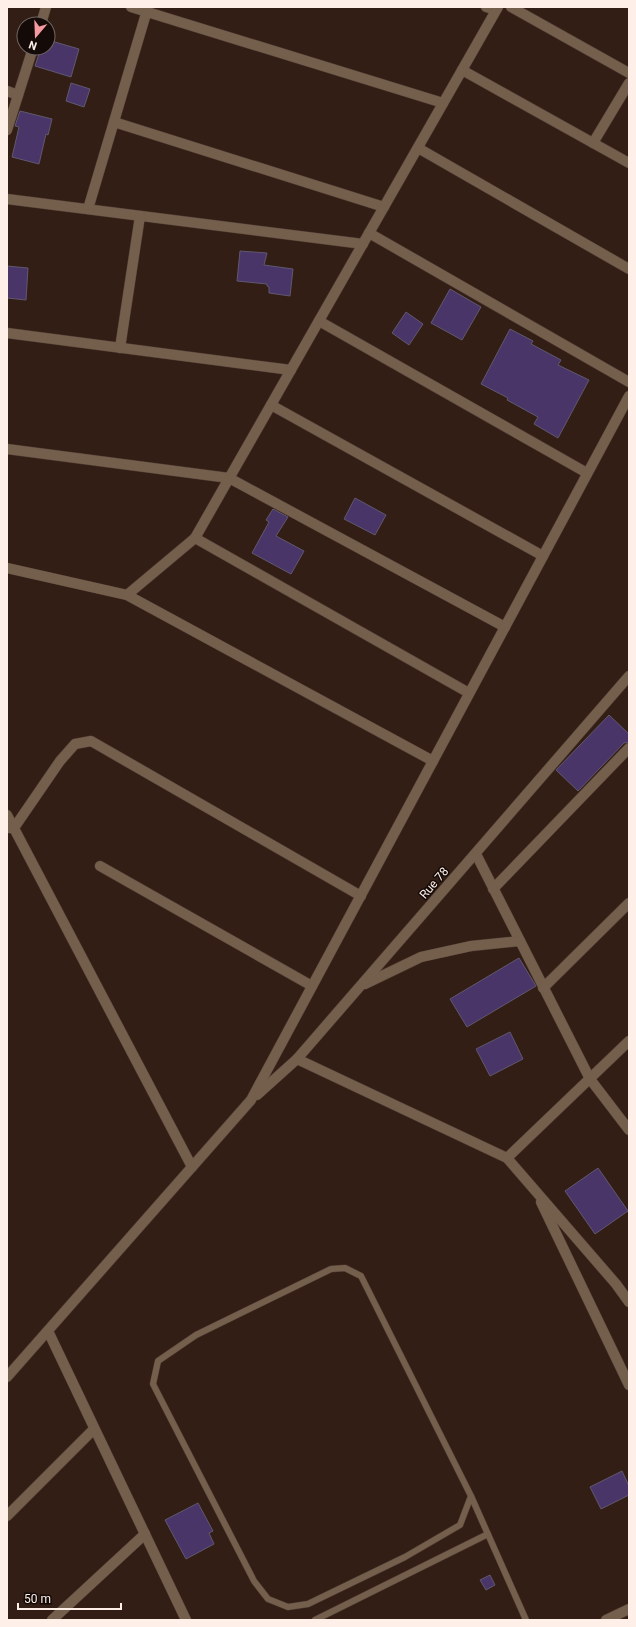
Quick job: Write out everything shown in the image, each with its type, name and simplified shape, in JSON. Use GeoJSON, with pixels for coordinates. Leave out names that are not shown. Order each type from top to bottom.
{"type":"FeatureCollection","features":[{"type":"Feature","properties":{"kind":"street"},"geometry":{"type":"LineString","coordinates":[[130,7],[148,10],[443,103]]}},
{"type":"Feature","properties":{"kind":"street"},"geometry":{"type":"LineString","coordinates":[[127,595],[195,538],[497,9],[486,7]]}},
{"type":"Feature","properties":{"kind":"street"},"geometry":{"type":"LineString","coordinates":[[512,7],[629,73]]}},
{"type":"Feature","properties":{"kind":"street"},"geometry":{"type":"LineString","coordinates":[[88,209],[148,10]]}},
{"type":"Feature","properties":{"kind":"street"},"geometry":{"type":"LineString","coordinates":[[7,130],[30,56]]}},
{"type":"Feature","properties":{"kind":"street"},"geometry":{"type":"LineString","coordinates":[[462,70],[629,163]]}},
{"type":"Feature","properties":{"kind":"street"},"geometry":{"type":"LineString","coordinates":[[594,143],[629,83]]}},
{"type":"Feature","properties":{"kind":"street"},"geometry":{"type":"LineString","coordinates":[[7,92],[18,95]]}},
{"type":"Feature","properties":{"kind":"street"},"geometry":{"type":"LineString","coordinates":[[114,122],[384,207]]}},
{"type":"Feature","properties":{"kind":"street"},"geometry":{"type":"LineString","coordinates":[[418,148],[629,269]]}},
{"type":"Feature","properties":{"kind":"street"},"geometry":{"type":"LineString","coordinates":[[7,199],[363,244]]}},
{"type":"Feature","properties":{"kind":"street"},"geometry":{"type":"LineString","coordinates":[[120,348],[140,216]]}},
{"type":"Feature","properties":{"kind":"street"},"geometry":{"type":"LineString","coordinates":[[369,234],[629,382]]}},
{"type":"Feature","properties":{"kind":"street"},"geometry":{"type":"LineString","coordinates":[[319,320],[587,473]]}},
{"type":"Feature","properties":{"kind":"street"},"geometry":{"type":"LineString","coordinates":[[7,334],[291,370]]}},
{"type":"Feature","properties":{"kind":"street"},"geometry":{"type":"LineString","coordinates":[[8,1374],[48,1331],[251,1100],[629,396]]}},
{"type":"Feature","properties":{"kind":"street"},"geometry":{"type":"LineString","coordinates":[[271,404],[543,556]]}},
{"type":"Feature","properties":{"kind":"street"},"geometry":{"type":"LineString","coordinates":[[7,449],[229,478],[505,627]]}},
{"type":"Feature","properties":{"kind":"street"},"geometry":{"type":"LineString","coordinates":[[195,538],[469,693]]}},
{"type":"Feature","properties":{"kind":"street"},"geometry":{"type":"LineString","coordinates":[[7,568],[127,595],[433,761]]}},
{"type":"Feature","properties":{"kind":"street","name":"Rue 78"},"geometry":{"type":"LineString","coordinates":[[251,1100],[297,1059],[629,676]]}},
{"type":"Feature","properties":{"kind":"street"},"geometry":{"type":"LineString","coordinates":[[11,828],[60,761],[75,744],[90,741],[360,896]]}},
{"type":"Feature","properties":{"kind":"street"},"geometry":{"type":"LineString","coordinates":[[493,889],[629,748]]}},
{"type":"Feature","properties":{"kind":"street"},"geometry":{"type":"LineString","coordinates":[[7,815],[11,828],[192,1167]]}},
{"type":"Feature","properties":{"kind":"street"},"geometry":{"type":"LineString","coordinates":[[476,854],[590,1079],[629,1130]]}},
{"type":"Feature","properties":{"kind":"street"},"geometry":{"type":"LineString","coordinates":[[100,866],[312,986]]}},
{"type":"Feature","properties":{"kind":"street"},"geometry":{"type":"LineString","coordinates":[[543,988],[629,903]]}},
{"type":"Feature","properties":{"kind":"street"},"geometry":{"type":"LineString","coordinates":[[360,986],[421,956],[471,946],[520,941]]}},
{"type":"Feature","properties":{"kind":"street"},"geometry":{"type":"LineString","coordinates":[[507,1158],[629,1040]]}},
{"type":"Feature","properties":{"kind":"street"},"geometry":{"type":"LineString","coordinates":[[297,1059],[507,1158],[616,1284],[629,1302]]}},
{"type":"Feature","properties":{"kind":"street"},"geometry":{"type":"LineString","coordinates":[[534,1189],[629,1385]]}},
{"type":"Feature","properties":{"kind":"street"},"geometry":{"type":"LineString","coordinates":[[48,1331],[186,1620]]}},
{"type":"Feature","properties":{"kind":"street"},"geometry":{"type":"LineString","coordinates":[[7,1516],[94,1429]]}},
{"type":"Feature","properties":{"kind":"street"},"geometry":{"type":"LineString","coordinates":[[52,1620],[145,1534]]}},
{"type":"Feature","properties":{"kind":"street"},"geometry":{"type":"LineString","coordinates":[[606,1620],[629,1609]]}},
{"type":"Feature","properties":{"kind":"lane"},"geometry":{"type":"LineString","coordinates":[[471,1496],[460,1525],[405,1557],[308,1604],[288,1607],[268,1599],[254,1580],[153,1384],[158,1361],[196,1335],[331,1269],[345,1268],[361,1276],[471,1496],[526,1620]]}},
{"type":"Feature","properties":{"kind":"lane"},"geometry":{"type":"LineString","coordinates":[[315,1620],[488,1534]]}},
{"type":"Feature","properties":{"kind":"building"},"geometry":{"type":"Polygon","coordinates":[[[56,42],[79,49],[71,77],[35,66],[38,56],[56,56],[56,42]]]}},
{"type":"Feature","properties":{"kind":"building"},"geometry":{"type":"Polygon","coordinates":[[[71,83],[90,89],[84,107],[66,101],[71,83]]]}},
{"type":"Feature","properties":{"kind":"building"},"geometry":{"type":"Polygon","coordinates":[[[20,111],[52,119],[48,135],[46,134],[39,164],[12,157],[19,127],[15,126],[20,111]]]}},
{"type":"Feature","properties":{"kind":"building"},"geometry":{"type":"Polygon","coordinates":[[[240,251],[267,253],[264,265],[293,269],[290,296],[269,293],[269,287],[267,284],[237,281],[240,251]]]}},
{"type":"Feature","properties":{"kind":"building"},"geometry":{"type":"Polygon","coordinates":[[[7,266],[28,268],[26,300],[7,298],[7,266]]]}},
{"type":"Feature","properties":{"kind":"building"},"geometry":{"type":"Polygon","coordinates":[[[450,289],[481,307],[462,340],[431,323],[450,289]]]}},
{"type":"Feature","properties":{"kind":"building"},"geometry":{"type":"Polygon","coordinates":[[[406,312],[423,324],[409,345],[392,333],[406,312]]]}},
{"type":"Feature","properties":{"kind":"building"},"geometry":{"type":"Polygon","coordinates":[[[510,329],[533,341],[531,344],[561,360],[558,365],[589,380],[558,438],[534,424],[538,417],[507,400],[508,398],[481,384],[510,329]]]}},
{"type":"Feature","properties":{"kind":"building"},"geometry":{"type":"Polygon","coordinates":[[[355,498],[386,515],[375,535],[344,519],[355,498]]]}},
{"type":"Feature","properties":{"kind":"building"},"geometry":{"type":"Polygon","coordinates":[[[273,509],[288,517],[276,536],[304,551],[291,574],[252,553],[269,522],[266,520],[273,509]]]}},
{"type":"Feature","properties":{"kind":"building"},"geometry":{"type":"Polygon","coordinates":[[[609,715],[629,734],[629,742],[624,743],[578,791],[556,770],[609,715]]]}},
{"type":"Feature","properties":{"kind":"building"},"geometry":{"type":"Polygon","coordinates":[[[519,958],[536,986],[467,1027],[450,999],[519,958]]]}},
{"type":"Feature","properties":{"kind":"building"},"geometry":{"type":"Polygon","coordinates":[[[510,1032],[523,1059],[490,1076],[476,1049],[510,1032]]]}},
{"type":"Feature","properties":{"kind":"building"},"geometry":{"type":"Polygon","coordinates":[[[598,1168],[628,1211],[595,1234],[565,1191],[598,1168]]]}},
{"type":"Feature","properties":{"kind":"building"},"geometry":{"type":"Polygon","coordinates":[[[622,1471],[629,1486],[629,1495],[601,1509],[590,1487],[622,1471]]]}},
{"type":"Feature","properties":{"kind":"building"},"geometry":{"type":"Polygon","coordinates":[[[198,1503],[213,1531],[209,1533],[214,1544],[186,1559],[165,1520],[198,1503]]]}},
{"type":"Feature","properties":{"kind":"building"},"geometry":{"type":"Polygon","coordinates":[[[490,1575],[495,1585],[486,1590],[480,1580],[490,1575]]]}}]}
